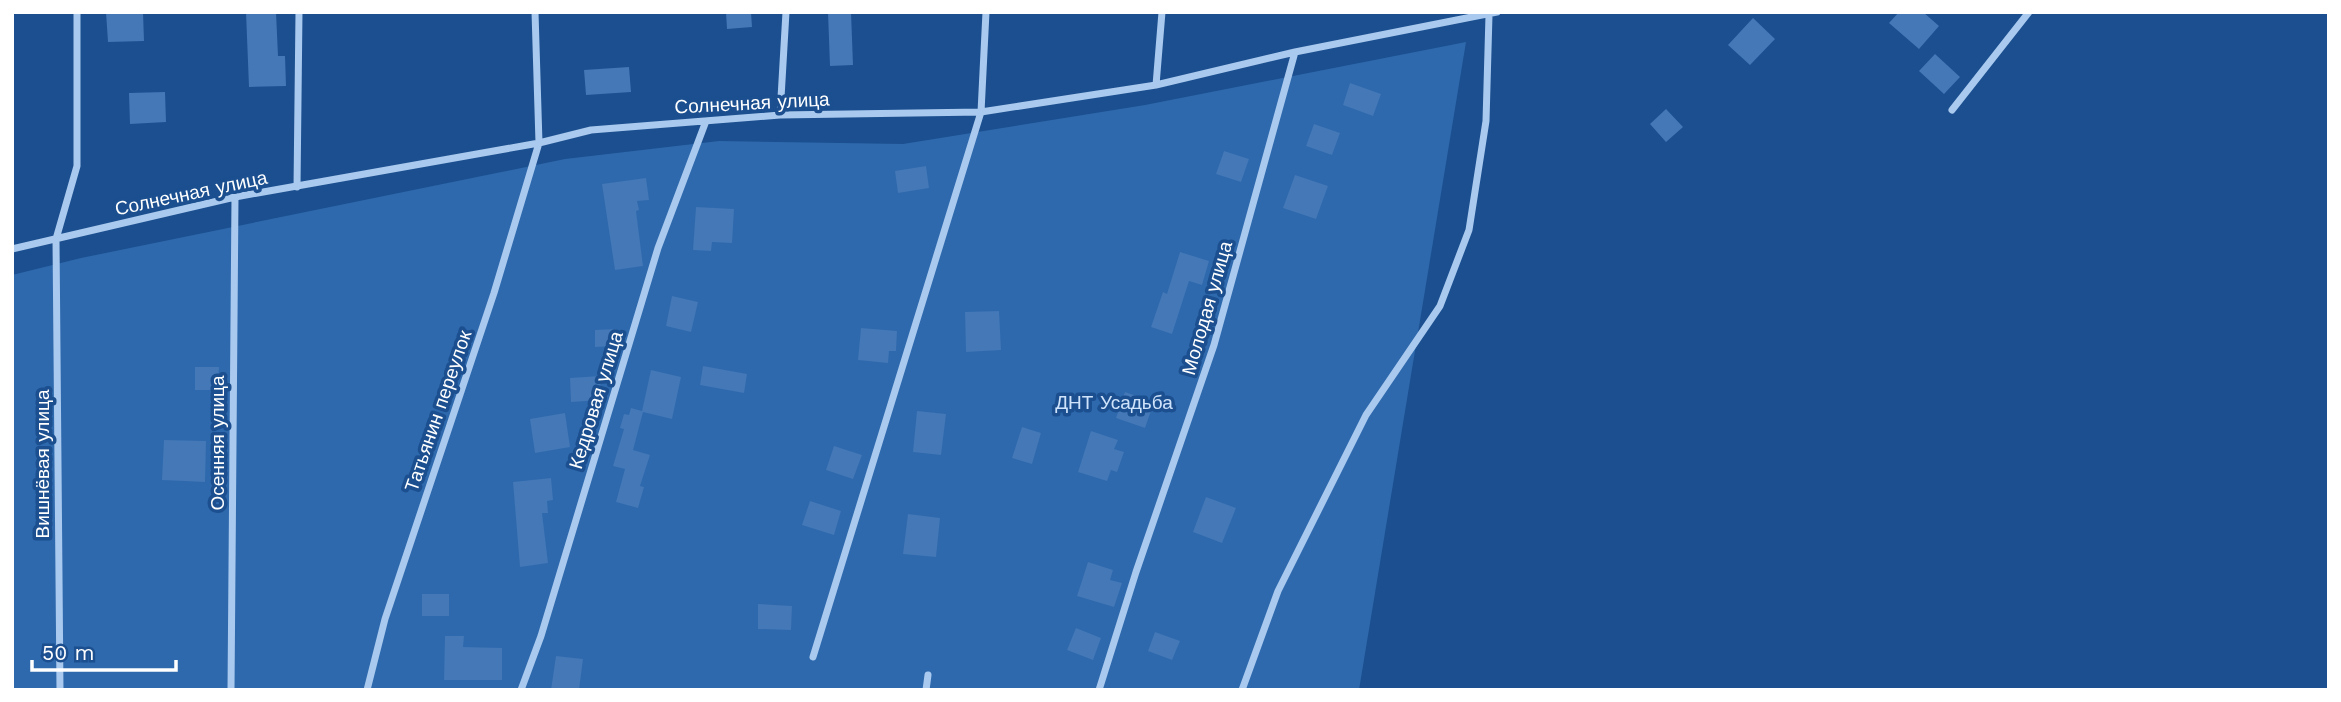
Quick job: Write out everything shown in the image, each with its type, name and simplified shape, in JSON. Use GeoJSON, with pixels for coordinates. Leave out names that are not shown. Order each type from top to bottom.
{"type":"FeatureCollection","features":[{"type":"Feature","properties":{"kind":"street","name":"Вишнёвая улица"},"geometry":{"type":"LineString","coordinates":[[60,690],[56,239],[78,166],[77,12]]}},
{"type":"Feature","properties":{"kind":"street"},"geometry":{"type":"LineString","coordinates":[[297,187],[299,12]]}},
{"type":"Feature","properties":{"kind":"street","name":"Татьянин переулок"},"geometry":{"type":"LineString","coordinates":[[367,690],[385,619],[495,293],[539,143],[535,12]]}},
{"type":"Feature","properties":{"kind":"street"},"geometry":{"type":"LineString","coordinates":[[780,115],[786,12]]}},
{"type":"Feature","properties":{"kind":"street"},"geometry":{"type":"LineString","coordinates":[[813,657],[981,112],[986,12]]}},
{"type":"Feature","properties":{"kind":"street"},"geometry":{"type":"LineString","coordinates":[[1156,85],[1162,12]]}},
{"type":"Feature","properties":{"kind":"street"},"geometry":{"type":"LineString","coordinates":[[1952,110],[2029,12]]}},
{"type":"Feature","properties":{"kind":"street","name":"Солнечная улица"},"geometry":{"type":"LineString","coordinates":[[12,249],[235,197],[539,143],[591,130],[780,115],[981,112],[1156,85],[1295,52],[1493,13]]}},
{"type":"Feature","properties":{"kind":"street"},"geometry":{"type":"LineString","coordinates":[[1242,690],[1278,591],[1366,415],[1440,306],[1469,230],[1486,121],[1493,13]]}},
{"type":"Feature","properties":{"kind":"street","name":"Молодая улица"},"geometry":{"type":"LineString","coordinates":[[1099,690],[1136,572],[1214,345],[1295,52]]}},
{"type":"Feature","properties":{"kind":"street","name":"Кедровая улица"},"geometry":{"type":"LineString","coordinates":[[521,690],[541,636],[658,248],[706,121]]}},
{"type":"Feature","properties":{"kind":"street","name":"Осенняя улица"},"geometry":{"type":"LineString","coordinates":[[231,690],[235,197]]}},
{"type":"Feature","properties":{"kind":"street"},"geometry":{"type":"LineString","coordinates":[[926,690],[928,674]]}},
{"type":"Feature","properties":{"kind":"green space","name":"ДНТ Усадьба"},"geometry":{"type":"Polygon","coordinates":[[[1466,42],[1359,690],[12,690],[12,275],[81,258],[565,159],[719,141],[903,144],[1145,105],[1466,42]]]}},
{"type":"Feature","properties":{"kind":"building"},"geometry":{"type":"Polygon","coordinates":[[[106,12],[143,12],[144,41],[108,42],[106,12]]]}},
{"type":"Feature","properties":{"kind":"building"},"geometry":{"type":"Polygon","coordinates":[[[246,12],[276,12],[278,56],[285,56],[286,86],[249,87],[246,12]]]}},
{"type":"Feature","properties":{"kind":"building"},"geometry":{"type":"Polygon","coordinates":[[[726,12],[751,12],[752,27],[727,29],[726,12]]]}},
{"type":"Feature","properties":{"kind":"building"},"geometry":{"type":"Polygon","coordinates":[[[828,12],[851,12],[853,65],[830,66],[828,12]]]}},
{"type":"Feature","properties":{"kind":"building"},"geometry":{"type":"Polygon","coordinates":[[[1899,12],[1923,12],[1939,26],[1919,49],[1889,23],[1899,12]]]}},
{"type":"Feature","properties":{"kind":"building"},"geometry":{"type":"Polygon","coordinates":[[[1753,18],[1775,39],[1750,65],[1728,45],[1753,18]]]}},
{"type":"Feature","properties":{"kind":"building"},"geometry":{"type":"Polygon","coordinates":[[[1935,54],[1960,77],[1944,94],[1919,71],[1935,54]]]}},
{"type":"Feature","properties":{"kind":"building"},"geometry":{"type":"Polygon","coordinates":[[[629,67],[631,92],[586,95],[584,70],[629,67]]]}},
{"type":"Feature","properties":{"kind":"building"},"geometry":{"type":"Polygon","coordinates":[[[1350,83],[1381,94],[1373,116],[1343,105],[1350,83]]]}},
{"type":"Feature","properties":{"kind":"building"},"geometry":{"type":"Polygon","coordinates":[[[165,92],[166,122],[130,124],[129,93],[165,92]]]}},
{"type":"Feature","properties":{"kind":"building"},"geometry":{"type":"Polygon","coordinates":[[[1666,109],[1683,127],[1666,142],[1650,124],[1666,109]]]}},
{"type":"Feature","properties":{"kind":"building"},"geometry":{"type":"Polygon","coordinates":[[[1314,124],[1340,133],[1332,155],[1306,146],[1314,124]]]}},
{"type":"Feature","properties":{"kind":"building"},"geometry":{"type":"Polygon","coordinates":[[[1224,151],[1249,159],[1241,182],[1216,174],[1224,151]]]}},
{"type":"Feature","properties":{"kind":"building"},"geometry":{"type":"Polygon","coordinates":[[[926,166],[929,188],[898,193],[895,171],[926,166]]]}},
{"type":"Feature","properties":{"kind":"building"},"geometry":{"type":"Polygon","coordinates":[[[1295,175],[1328,186],[1316,219],[1283,208],[1295,175]]]}},
{"type":"Feature","properties":{"kind":"building"},"geometry":{"type":"Polygon","coordinates":[[[646,178],[649,200],[637,201],[639,210],[636,211],[643,266],[615,270],[602,184],[646,178]]]}},
{"type":"Feature","properties":{"kind":"building"},"geometry":{"type":"Polygon","coordinates":[[[696,207],[734,209],[732,243],[712,242],[711,251],[693,250],[696,207]]]}},
{"type":"Feature","properties":{"kind":"building"},"geometry":{"type":"Polygon","coordinates":[[[1180,252],[1209,261],[1202,285],[1189,281],[1172,334],[1151,327],[1163,292],[1167,294],[1180,252]]]}},
{"type":"Feature","properties":{"kind":"building"},"geometry":{"type":"Polygon","coordinates":[[[672,296],[698,302],[691,332],[666,326],[672,296]]]}},
{"type":"Feature","properties":{"kind":"building"},"geometry":{"type":"Polygon","coordinates":[[[999,311],[1001,350],[966,352],[965,312],[999,311]]]}},
{"type":"Feature","properties":{"kind":"building"},"geometry":{"type":"Polygon","coordinates":[[[861,328],[897,331],[896,351],[889,351],[888,363],[858,360],[861,328]]]}},
{"type":"Feature","properties":{"kind":"building"},"geometry":{"type":"Polygon","coordinates":[[[616,329],[617,346],[595,347],[595,330],[616,329]]]}},
{"type":"Feature","properties":{"kind":"building"},"geometry":{"type":"Polygon","coordinates":[[[703,366],[747,374],[744,393],[700,385],[703,366]]]}},
{"type":"Feature","properties":{"kind":"building"},"geometry":{"type":"Polygon","coordinates":[[[195,367],[219,367],[218,390],[195,390],[195,367]]]}},
{"type":"Feature","properties":{"kind":"building"},"geometry":{"type":"Polygon","coordinates":[[[651,370],[681,377],[672,419],[643,412],[633,450],[650,455],[640,486],[644,487],[638,508],[616,502],[625,469],[613,466],[624,429],[620,428],[624,414],[629,415],[631,408],[642,411],[651,370]]]}},
{"type":"Feature","properties":{"kind":"building"},"geometry":{"type":"Polygon","coordinates":[[[600,376],[601,400],[571,402],[570,378],[600,376]]]}},
{"type":"Feature","properties":{"kind":"building"},"geometry":{"type":"Polygon","coordinates":[[[1125,392],[1154,402],[1145,428],[1116,418],[1125,392]]]}},
{"type":"Feature","properties":{"kind":"building"},"geometry":{"type":"Polygon","coordinates":[[[917,411],[946,414],[941,455],[913,452],[917,411]]]}},
{"type":"Feature","properties":{"kind":"building"},"geometry":{"type":"Polygon","coordinates":[[[565,413],[570,447],[535,453],[530,419],[565,413]]]}},
{"type":"Feature","properties":{"kind":"building"},"geometry":{"type":"Polygon","coordinates":[[[1022,427],[1041,433],[1032,464],[1012,458],[1022,427]]]}},
{"type":"Feature","properties":{"kind":"building"},"geometry":{"type":"Polygon","coordinates":[[[1091,431],[1118,440],[1114,449],[1124,452],[1117,472],[1111,470],[1107,481],[1078,472],[1091,431]]]}},
{"type":"Feature","properties":{"kind":"building"},"geometry":{"type":"Polygon","coordinates":[[[164,440],[206,441],[205,482],[162,480],[164,440]]]}},
{"type":"Feature","properties":{"kind":"building"},"geometry":{"type":"Polygon","coordinates":[[[834,446],[862,455],[853,479],[826,470],[834,446]]]}},
{"type":"Feature","properties":{"kind":"building"},"geometry":{"type":"Polygon","coordinates":[[[551,478],[553,500],[547,501],[548,513],[542,513],[548,563],[520,567],[513,482],[551,478]]]}},
{"type":"Feature","properties":{"kind":"building"},"geometry":{"type":"Polygon","coordinates":[[[1206,497],[1236,508],[1222,543],[1193,532],[1206,497]]]}},
{"type":"Feature","properties":{"kind":"building"},"geometry":{"type":"Polygon","coordinates":[[[810,501],[841,511],[834,535],[802,525],[810,501]]]}},
{"type":"Feature","properties":{"kind":"building"},"geometry":{"type":"Polygon","coordinates":[[[908,514],[940,518],[936,557],[903,554],[908,514]]]}},
{"type":"Feature","properties":{"kind":"building"},"geometry":{"type":"Polygon","coordinates":[[[1088,562],[1113,570],[1110,580],[1122,583],[1114,607],[1077,596],[1088,562]]]}},
{"type":"Feature","properties":{"kind":"building"},"geometry":{"type":"Polygon","coordinates":[[[422,594],[449,594],[449,616],[422,616],[422,594]]]}},
{"type":"Feature","properties":{"kind":"building"},"geometry":{"type":"Polygon","coordinates":[[[758,604],[792,606],[791,630],[758,629],[758,604]]]}},
{"type":"Feature","properties":{"kind":"building"},"geometry":{"type":"Polygon","coordinates":[[[1076,628],[1101,638],[1093,660],[1067,650],[1076,628]]]}},
{"type":"Feature","properties":{"kind":"building"},"geometry":{"type":"Polygon","coordinates":[[[1155,632],[1180,641],[1172,660],[1148,651],[1155,632]]]}},
{"type":"Feature","properties":{"kind":"building"},"geometry":{"type":"Polygon","coordinates":[[[445,636],[464,636],[463,647],[502,648],[502,680],[444,680],[445,636]]]}},
{"type":"Feature","properties":{"kind":"building"},"geometry":{"type":"Polygon","coordinates":[[[556,656],[583,659],[579,690],[551,690],[556,656]]]}}]}
